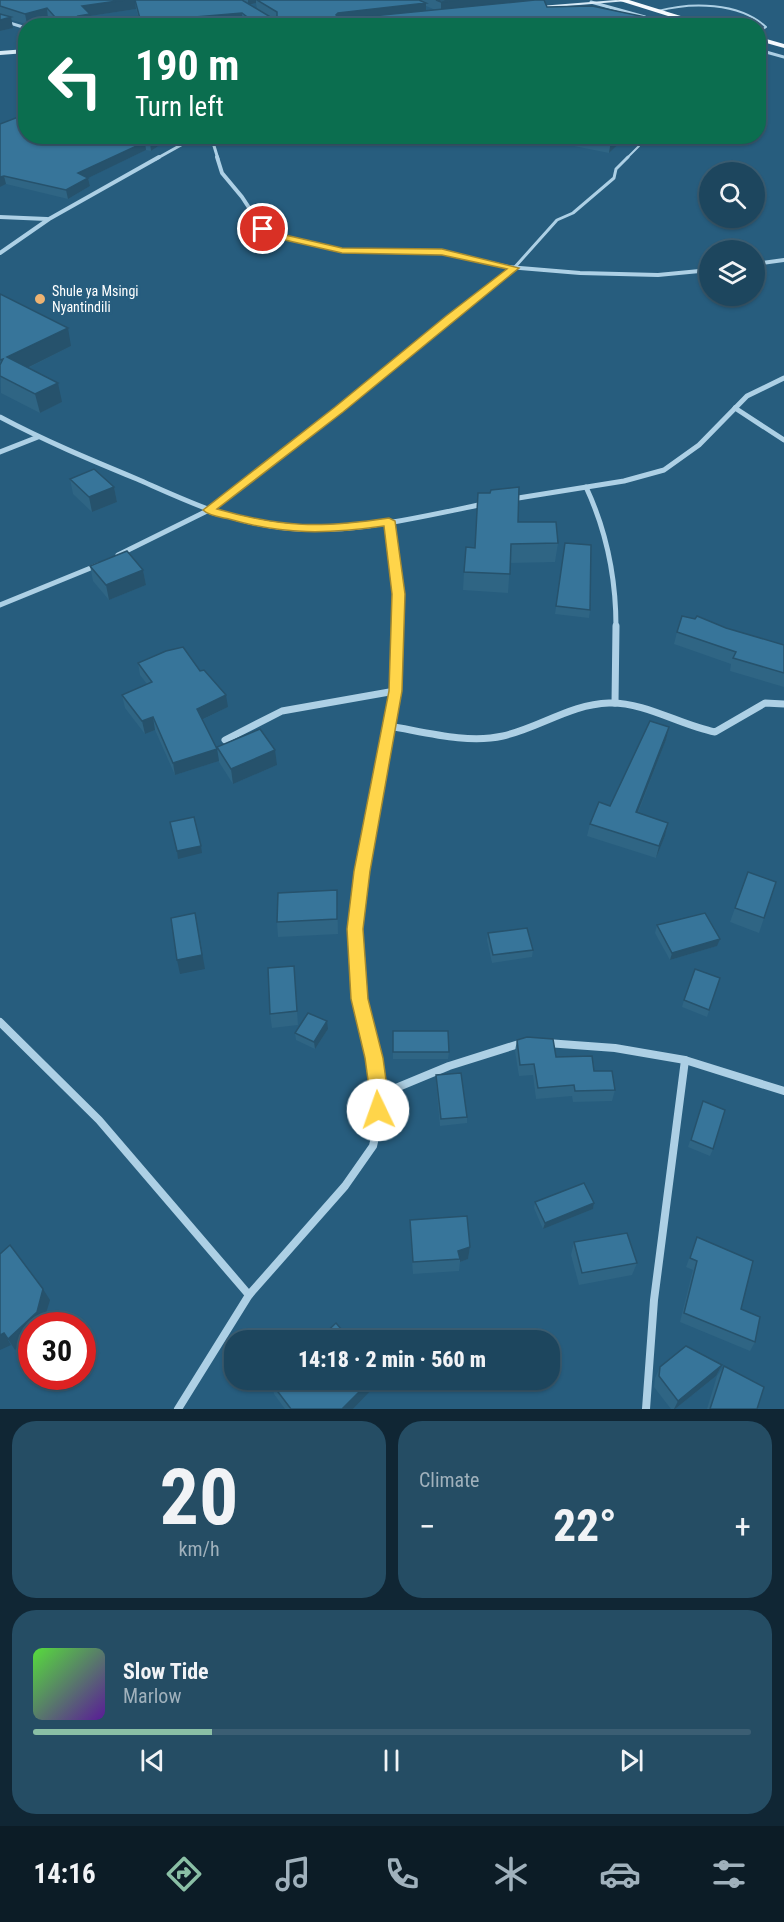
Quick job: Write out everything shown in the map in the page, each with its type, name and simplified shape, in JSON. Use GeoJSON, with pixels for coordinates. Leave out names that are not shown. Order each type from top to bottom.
{"type":"FeatureCollection","features":[{"type":"Feature","properties":{"kind":"highway"},"geometry":{"type":"LineString","coordinates":[[625,0],[682,18]]}},
{"type":"Feature","properties":{"kind":"highway"},"geometry":{"type":"LineString","coordinates":[[766,41],[784,46]]}},
{"type":"Feature","properties":{"kind":"main road"},"geometry":{"type":"LineString","coordinates":[[522,8],[625,0]]}},
{"type":"Feature","properties":{"kind":"main road"},"geometry":{"type":"LineString","coordinates":[[0,53],[18,52]]}},
{"type":"Feature","properties":{"kind":"street"},"geometry":{"type":"LineString","coordinates":[[591,2],[646,18]]}},
{"type":"Feature","properties":{"kind":"street"},"geometry":{"type":"LineString","coordinates":[[0,20],[18,26]]}},
{"type":"Feature","properties":{"kind":"street"},"geometry":{"type":"LineString","coordinates":[[766,52],[784,57]]}},
{"type":"Feature","properties":{"kind":"street"},"geometry":{"type":"LineString","coordinates":[[0,253],[49,219],[183,144]]}},
{"type":"Feature","properties":{"kind":"street"},"geometry":{"type":"LineString","coordinates":[[213,144],[222,173],[267,232],[342,251],[442,252],[514,268],[635,276],[699,271]]}},
{"type":"Feature","properties":{"kind":"street"},"geometry":{"type":"LineString","coordinates":[[0,217],[49,219]]}},
{"type":"Feature","properties":{"kind":"street"},"geometry":{"type":"LineString","coordinates":[[765,263],[784,260]]}},
{"type":"Feature","properties":{"kind":"street"},"geometry":{"type":"LineString","coordinates":[[504,500],[624,481],[675,464],[715,431],[735,408],[754,392],[784,378]]}},
{"type":"Feature","properties":{"kind":"street"},"geometry":{"type":"LineString","coordinates":[[735,408],[784,440]]}},
{"type":"Feature","properties":{"kind":"street"},"geometry":{"type":"LineString","coordinates":[[0,417],[38,437],[209,510],[246,521],[285,528],[340,529],[493,502]]}},
{"type":"Feature","properties":{"kind":"street"},"geometry":{"type":"LineString","coordinates":[[0,452],[38,437]]}},
{"type":"Feature","properties":{"kind":"street"},"geometry":{"type":"LineString","coordinates":[[586,487],[598,508],[610,567],[618,635],[615,703]]}},
{"type":"Feature","properties":{"kind":"street"},"geometry":{"type":"LineString","coordinates":[[0,605],[107,561],[209,510]]}},
{"type":"Feature","properties":{"kind":"street"},"geometry":{"type":"LineString","coordinates":[[178,1409],[249,1295],[361,1165],[373,1146],[378,1124],[379,1095],[374,1058],[360,999],[355,929],[362,871],[395,691],[399,594],[389,521]]}},
{"type":"Feature","properties":{"kind":"street"},"geometry":{"type":"LineString","coordinates":[[225,740],[282,711],[395,691]]}},
{"type":"Feature","properties":{"kind":"street"},"geometry":{"type":"LineString","coordinates":[[389,726],[463,737],[501,737],[576,710],[598,704],[615,703],[716,732],[765,703],[784,704]]}},
{"type":"Feature","properties":{"kind":"street"},"geometry":{"type":"LineString","coordinates":[[0,1022],[99,1120],[249,1295]]}},
{"type":"Feature","properties":{"kind":"street"},"geometry":{"type":"LineString","coordinates":[[379,1095],[431,1072],[525,1042],[615,1048],[685,1060],[784,1091]]}},
{"type":"Feature","properties":{"kind":"street"},"geometry":{"type":"LineString","coordinates":[[646,1409],[654,1300],[685,1060]]}},
{"type":"Feature","properties":{"kind":"lane"},"geometry":{"type":"LineString","coordinates":[[658,11],[689,4],[719,8],[751,18]]}},
{"type":"Feature","properties":{"kind":"lane"},"geometry":{"type":"LineString","coordinates":[[209,510],[339,410],[449,318],[514,268],[557,220],[573,213],[615,178],[616,169],[639,146]]}},
{"type":"Feature","properties":{"kind":"building"},"geometry":{"type":"Polygon","coordinates":[[[0,0],[124,0],[82,6],[90,14],[78,16],[79,18],[55,17],[47,8],[25,14],[0,6],[0,0]]]}},
{"type":"Feature","properties":{"kind":"building"},"geometry":{"type":"Polygon","coordinates":[[[135,0],[242,0],[272,18],[249,18],[242,13],[183,18],[140,18],[135,0]]]}},
{"type":"Feature","properties":{"kind":"building"},"geometry":{"type":"Polygon","coordinates":[[[257,0],[419,0],[426,3],[338,13],[336,15],[339,17],[362,17],[535,0],[544,0],[547,7],[592,6],[650,18],[277,18],[277,12],[257,0]]]}},
{"type":"Feature","properties":{"kind":"building"},"geometry":{"type":"Polygon","coordinates":[[[0,14],[11,17],[0,20],[0,14]]]}},
{"type":"Feature","properties":{"kind":"building"},"geometry":{"type":"Polygon","coordinates":[[[18,117],[18,144],[141,144],[78,173],[88,178],[66,190],[0,177],[0,124],[18,117]]]}},
{"type":"Feature","properties":{"kind":"building"},"geometry":{"type":"Polygon","coordinates":[[[0,294],[68,328],[7,357],[58,383],[35,394],[0,376],[0,365],[3,359],[0,360],[0,294]]]}},
{"type":"Feature","properties":{"kind":"building"},"geometry":{"type":"Polygon","coordinates":[[[94,469],[114,487],[89,497],[70,479],[94,469]]]}},
{"type":"Feature","properties":{"kind":"building"},"geometry":{"type":"Polygon","coordinates":[[[519,487],[518,522],[556,522],[558,543],[511,544],[510,574],[464,572],[466,547],[475,548],[478,493],[519,487]]]}},
{"type":"Feature","properties":{"kind":"building"},"geometry":{"type":"Polygon","coordinates":[[[565,543],[591,545],[590,610],[556,606],[565,543]]]}},
{"type":"Feature","properties":{"kind":"building"},"geometry":{"type":"Polygon","coordinates":[[[127,551],[143,570],[106,585],[90,566],[127,551]]]}},
{"type":"Feature","properties":{"kind":"building"},"geometry":{"type":"Polygon","coordinates":[[[682,616],[695,619],[697,616],[726,628],[784,645],[784,673],[733,658],[736,652],[677,632],[682,616]]]}},
{"type":"Feature","properties":{"kind":"building"},"geometry":{"type":"Polygon","coordinates":[[[183,647],[200,671],[204,670],[226,695],[197,709],[217,749],[173,763],[153,717],[142,721],[122,695],[152,682],[138,663],[166,651],[183,647]]]}},
{"type":"Feature","properties":{"kind":"building"},"geometry":{"type":"Polygon","coordinates":[[[650,721],[669,727],[636,812],[668,823],[659,846],[590,824],[599,802],[610,806],[650,721]]]}},
{"type":"Feature","properties":{"kind":"building"},"geometry":{"type":"Polygon","coordinates":[[[260,729],[275,750],[231,769],[217,747],[260,729]]]}},
{"type":"Feature","properties":{"kind":"building"},"geometry":{"type":"Polygon","coordinates":[[[194,817],[201,846],[177,851],[170,822],[194,817]]]}},
{"type":"Feature","properties":{"kind":"building"},"geometry":{"type":"Polygon","coordinates":[[[748,872],[776,882],[764,918],[735,908],[748,872]]]}},
{"type":"Feature","properties":{"kind":"building"},"geometry":{"type":"Polygon","coordinates":[[[337,890],[337,919],[277,922],[278,893],[337,890]]]}},
{"type":"Feature","properties":{"kind":"building"},"geometry":{"type":"Polygon","coordinates":[[[195,913],[202,955],[177,960],[171,918],[195,913]]]}},
{"type":"Feature","properties":{"kind":"building"},"geometry":{"type":"Polygon","coordinates":[[[705,913],[720,939],[672,953],[657,925],[705,913]]]}},
{"type":"Feature","properties":{"kind":"building"},"geometry":{"type":"Polygon","coordinates":[[[527,928],[533,950],[493,955],[488,933],[527,928]]]}},
{"type":"Feature","properties":{"kind":"building"},"geometry":{"type":"Polygon","coordinates":[[[294,966],[297,1011],[270,1014],[268,968],[294,966]]]}},
{"type":"Feature","properties":{"kind":"building"},"geometry":{"type":"Polygon","coordinates":[[[695,969],[720,978],[709,1010],[684,1000],[695,969]]]}},
{"type":"Feature","properties":{"kind":"building"},"geometry":{"type":"Polygon","coordinates":[[[308,1013],[327,1021],[314,1042],[295,1033],[308,1013]]]}},
{"type":"Feature","properties":{"kind":"building"},"geometry":{"type":"Polygon","coordinates":[[[393,1031],[448,1031],[449,1052],[393,1052],[393,1031]]]}},
{"type":"Feature","properties":{"kind":"building"},"geometry":{"type":"Polygon","coordinates":[[[527,1037],[553,1039],[556,1057],[592,1056],[594,1071],[612,1071],[615,1090],[575,1091],[574,1085],[538,1088],[534,1064],[520,1065],[517,1040],[527,1037]]]}},
{"type":"Feature","properties":{"kind":"building"},"geometry":{"type":"Polygon","coordinates":[[[461,1073],[467,1117],[441,1119],[436,1075],[461,1073]]]}},
{"type":"Feature","properties":{"kind":"building"},"geometry":{"type":"Polygon","coordinates":[[[703,1101],[725,1110],[713,1149],[691,1140],[703,1101]]]}},
{"type":"Feature","properties":{"kind":"building"},"geometry":{"type":"Polygon","coordinates":[[[584,1183],[594,1203],[545,1223],[535,1202],[584,1183]]]}},
{"type":"Feature","properties":{"kind":"building"},"geometry":{"type":"Polygon","coordinates":[[[467,1216],[470,1247],[458,1251],[460,1259],[413,1262],[410,1220],[467,1216]]]}},
{"type":"Feature","properties":{"kind":"building"},"geometry":{"type":"Polygon","coordinates":[[[627,1233],[637,1263],[582,1273],[574,1242],[627,1233]]]}},
{"type":"Feature","properties":{"kind":"building"},"geometry":{"type":"Polygon","coordinates":[[[697,1237],[753,1261],[741,1309],[760,1317],[755,1342],[684,1313],[697,1261],[690,1258],[697,1237]]]}},
{"type":"Feature","properties":{"kind":"building"},"geometry":{"type":"Polygon","coordinates":[[[10,1245],[43,1289],[37,1312],[18,1312],[18,1330],[8,1339],[4,1333],[0,1335],[0,1254],[10,1245]]]}},
{"type":"Feature","properties":{"kind":"building"},"geometry":{"type":"Polygon","coordinates":[[[336,1323],[342,1330],[329,1330],[336,1323]]]}},
{"type":"Feature","properties":{"kind":"building"},"geometry":{"type":"Polygon","coordinates":[[[686,1346],[722,1365],[678,1401],[659,1376],[660,1367],[686,1346]]]}},
{"type":"Feature","properties":{"kind":"building"},"geometry":{"type":"Polygon","coordinates":[[[724,1366],[764,1387],[757,1409],[710,1409],[724,1366]]]}},
{"type":"Feature","properties":{"kind":"building"},"geometry":{"type":"Polygon","coordinates":[[[277,1390],[361,1390],[342,1409],[291,1409],[277,1390]]]}},
{"type":"Feature","properties":{"kind":"place","name":"Shule ya Msingi Nyantindili"},"geometry":{"type":"Point","coordinates":[40,299]}},
{"type":"Feature","properties":{"kind":"route"},"geometry":{"type":"LineString","coordinates":[[263,229],[279,236],[342,251],[442,252],[514,268],[396,361],[339,410],[209,510],[246,521],[310,530],[340,529],[389,521],[399,594],[395,691],[362,871],[355,929],[360,999],[374,1058],[379,1095],[378,1110]]}}]}
